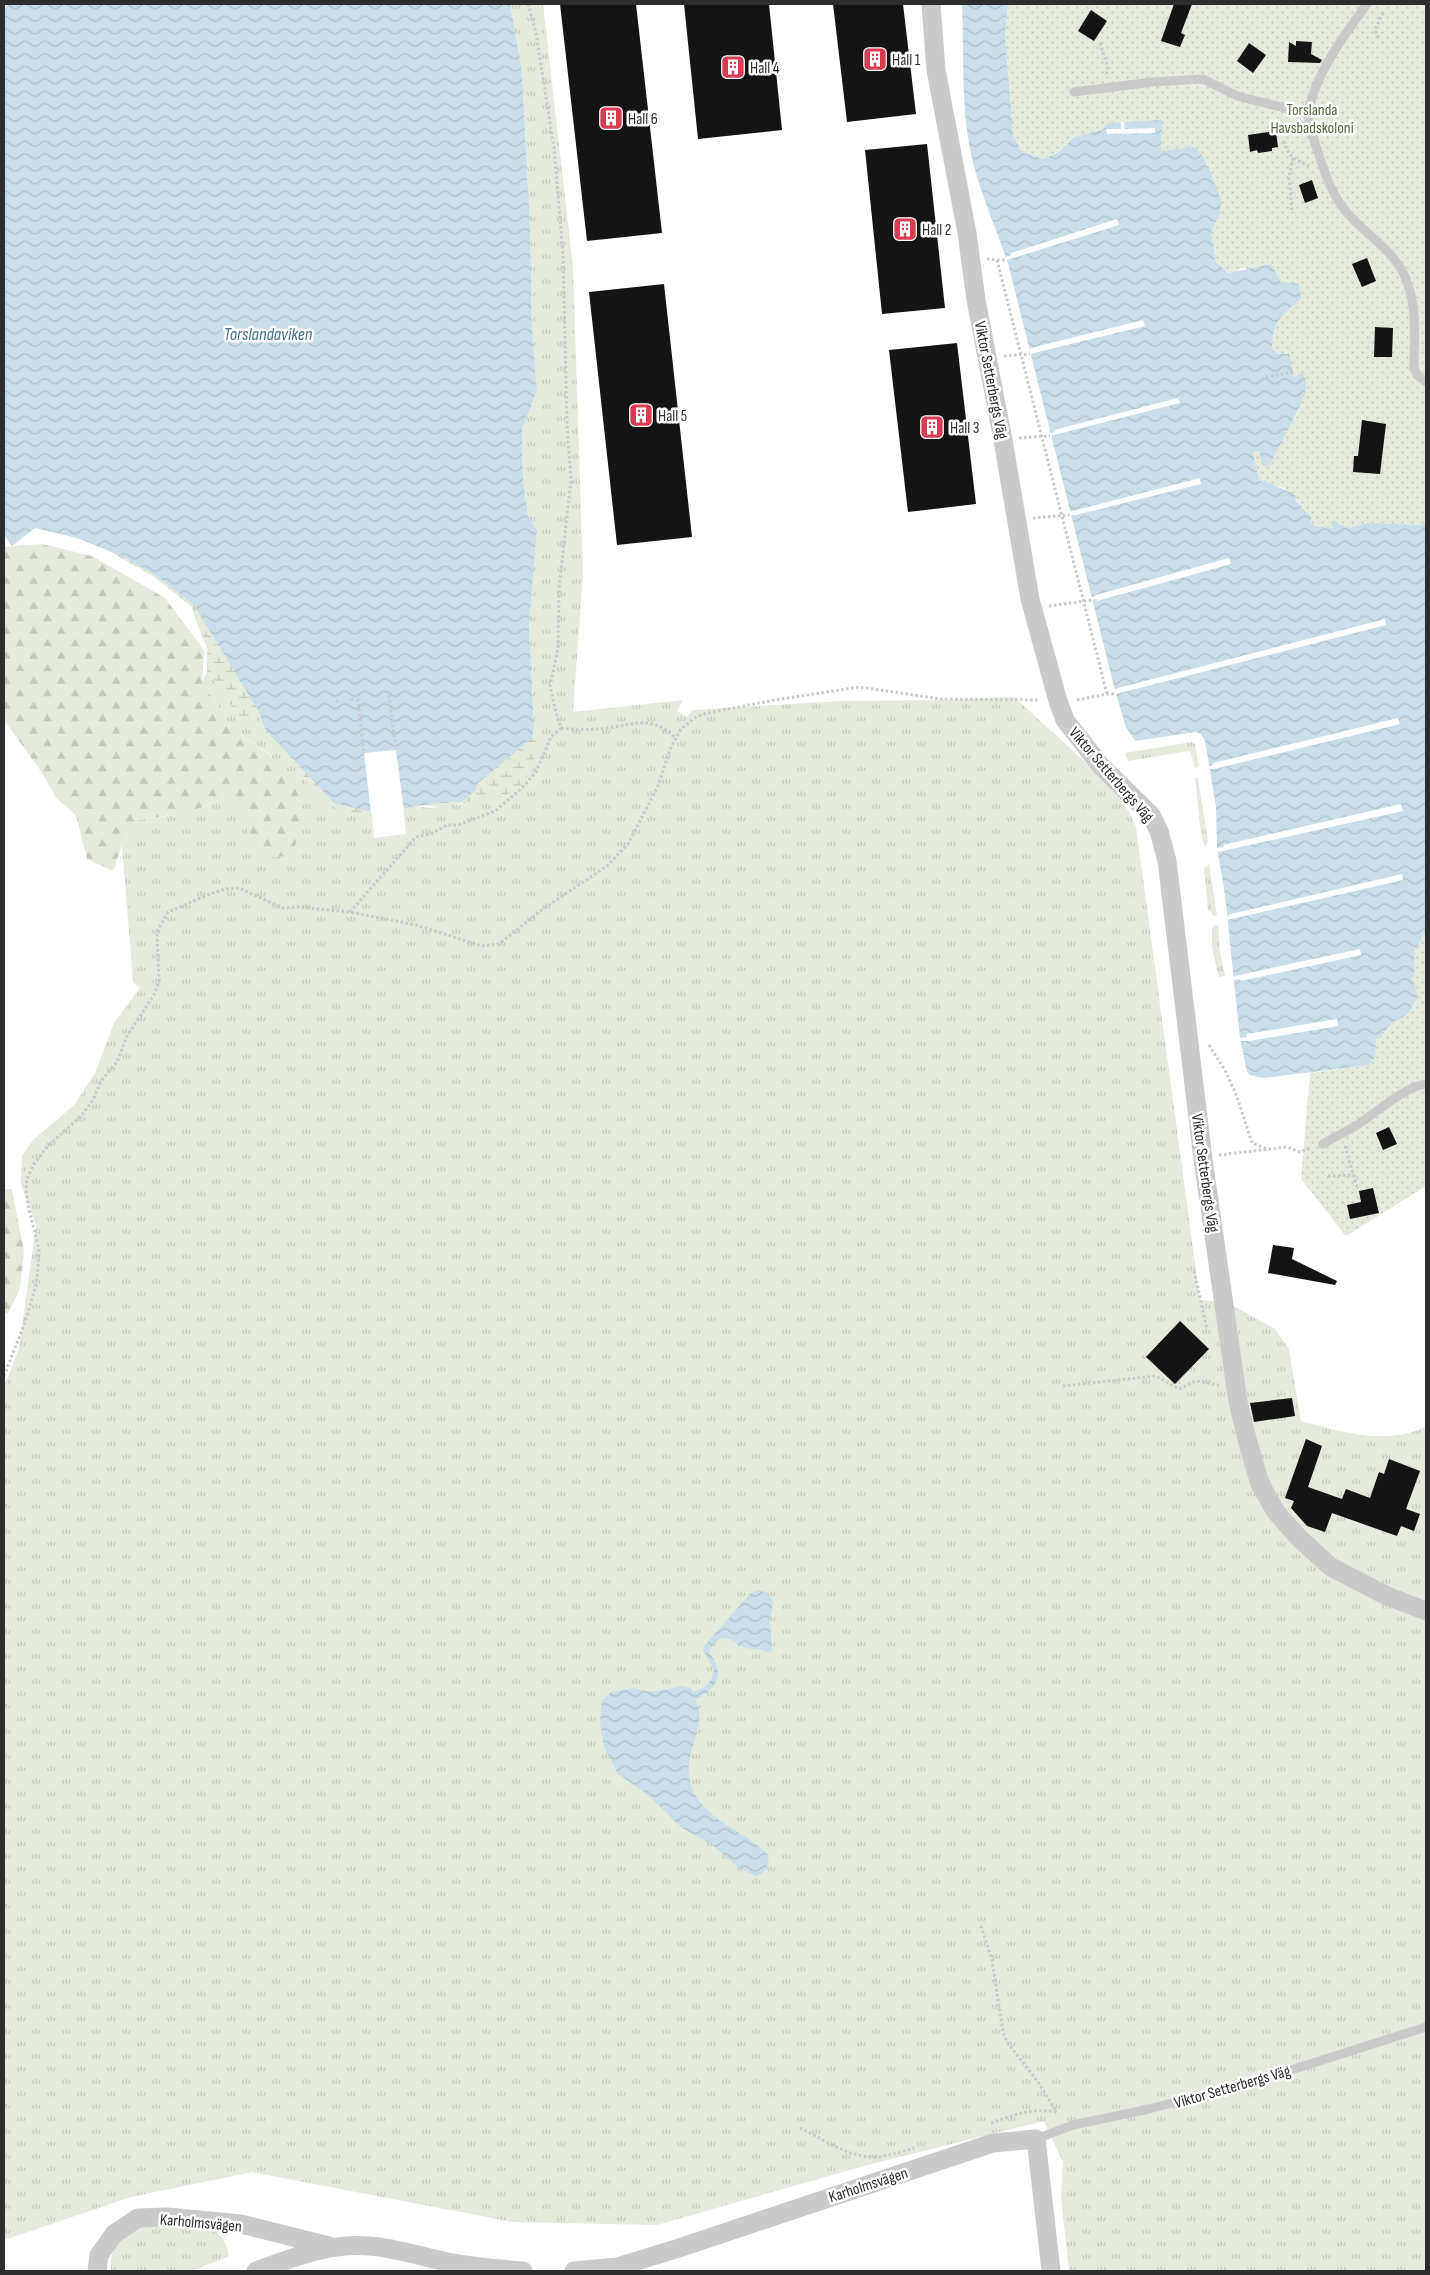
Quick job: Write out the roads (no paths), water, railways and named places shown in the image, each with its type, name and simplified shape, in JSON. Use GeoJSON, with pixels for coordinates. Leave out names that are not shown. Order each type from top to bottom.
{"type":"FeatureCollection","features":[{"type":"Feature","properties":{"kind":"street","name":"Viktor Setterbergs Väg"},"geometry":{"type":"LineString","coordinates":[[931,4],[936,70],[976,300],[1004,440],[1033,609],[1058,701],[1065,720],[1101,766],[1150,815],[1159,831],[1167,862],[1203,1159],[1237,1394],[1246,1439],[1260,1484],[1276,1512],[1299,1538],[1331,1567],[1387,1596],[1426,1611]]}},
{"type":"Feature","properties":{"kind":"street","name":"Karholmsvägen"},"geometry":{"type":"LineString","coordinates":[[574,2271],[617,2267],[662,2254],[993,2143],[1036,2139]]}},
{"type":"Feature","properties":{"kind":"street"},"geometry":{"type":"LineString","coordinates":[[1036,2139],[1051,2271]]}},
{"type":"Feature","properties":{"kind":"street","name":"Karholmsvägen"},"geometry":{"type":"LineString","coordinates":[[97,2271],[99,2255],[114,2234],[138,2218],[167,2217],[241,2224],[333,2247]]}},
{"type":"Feature","properties":{"kind":"street","name":"Karholmsvägen"},"geometry":{"type":"LineString","coordinates":[[256,2271],[308,2253],[333,2247],[369,2246],[487,2269],[523,2271]]}},
{"type":"Feature","properties":{"kind":"lane"},"geometry":{"type":"LineString","coordinates":[[1367,4],[1326,65],[1309,114],[1313,134],[1330,188],[1342,208],[1390,254],[1405,277],[1414,312],[1414,368],[1417,375],[1426,382]]}},
{"type":"Feature","properties":{"kind":"lane"},"geometry":{"type":"LineString","coordinates":[[1074,92],[1152,82],[1203,79],[1213,82],[1237,96],[1309,114]]}},
{"type":"Feature","properties":{"kind":"lane"},"geometry":{"type":"LineString","coordinates":[[1323,1144],[1355,1127],[1408,1090],[1419,1084],[1426,1084]]}},
{"type":"Feature","properties":{"kind":"lane","name":"Viktor Setterbergs Väg"},"geometry":{"type":"LineString","coordinates":[[1036,2139],[1073,2125],[1149,2109],[1266,2078],[1426,2027]]}},
{"type":"Feature","properties":{"kind":"water","name":"Torslandaviken"},"geometry":{"type":"Polygon","coordinates":[[[4,4],[510,4],[522,71],[530,226],[532,324],[537,391],[522,429],[523,479],[528,516],[537,530],[529,625],[534,727],[532,738],[477,784],[475,791],[461,802],[448,801],[400,809],[368,811],[334,803],[265,729],[258,710],[194,605],[158,577],[124,557],[77,538],[35,528],[12,546],[4,535],[4,4]]]}},
{"type":"Feature","properties":{"kind":"water"},"geometry":{"type":"Polygon","coordinates":[[[962,4],[1008,4],[1005,36],[1013,135],[1022,152],[1044,159],[1059,152],[1074,137],[1102,130],[1108,123],[1162,120],[1161,151],[1194,147],[1201,154],[1210,171],[1221,201],[1220,213],[1211,232],[1216,262],[1228,273],[1271,264],[1281,282],[1299,284],[1301,298],[1276,325],[1272,349],[1279,354],[1289,354],[1294,377],[1302,373],[1306,381],[1305,391],[1271,464],[1263,466],[1259,451],[1253,452],[1259,481],[1265,480],[1295,495],[1296,501],[1312,517],[1310,522],[1315,526],[1331,528],[1333,526],[1331,524],[1335,521],[1348,528],[1367,523],[1426,525],[1426,931],[1415,950],[1414,976],[1411,981],[1415,985],[1417,997],[1408,1014],[1392,1023],[1386,1031],[1381,1031],[1382,1037],[1376,1038],[1375,1057],[1369,1065],[1263,1078],[1250,1075],[1247,1072],[1240,1038],[1225,895],[1217,848],[1216,807],[1205,741],[1201,734],[1196,732],[1135,741],[1126,727],[1116,694],[1009,267],[972,160],[966,127],[962,4]]]}},
{"type":"Feature","properties":{"kind":"water"},"geometry":{"type":"Polygon","coordinates":[[[759,1590],[767,1593],[773,1601],[770,1621],[772,1651],[769,1653],[746,1648],[726,1638],[719,1640],[711,1648],[710,1654],[718,1669],[718,1675],[711,1690],[695,1700],[699,1711],[699,1722],[690,1756],[689,1769],[690,1782],[703,1806],[711,1814],[760,1847],[768,1855],[767,1868],[757,1876],[740,1869],[710,1843],[682,1828],[647,1794],[618,1774],[604,1747],[600,1723],[602,1701],[611,1692],[632,1688],[652,1692],[682,1686],[691,1688],[693,1692],[707,1684],[712,1678],[714,1670],[703,1650],[704,1646],[751,1593],[759,1590]]]}},
{"type":"Feature","properties":{"kind":"place","name":"Hall 1"},"geometry":{"type":"Point","coordinates":[875,59]}},
{"type":"Feature","properties":{"kind":"place","name":"Hall 4"},"geometry":{"type":"Point","coordinates":[733,67]}},
{"type":"Feature","properties":{"kind":"place","name":"Hall 6"},"geometry":{"type":"Point","coordinates":[611,118]}},
{"type":"Feature","properties":{"kind":"place","name":"Hall 2"},"geometry":{"type":"Point","coordinates":[905,229]}},
{"type":"Feature","properties":{"kind":"place","name":"Hall 5"},"geometry":{"type":"Point","coordinates":[641,415]}},
{"type":"Feature","properties":{"kind":"place","name":"Hall 3"},"geometry":{"type":"Point","coordinates":[932,427]}},
{"type":"Feature","properties":{"kind":"park label","name":"Torslanda Havsbadskoloni"},"geometry":{"type":"Point","coordinates":[1312,118]}}]}
